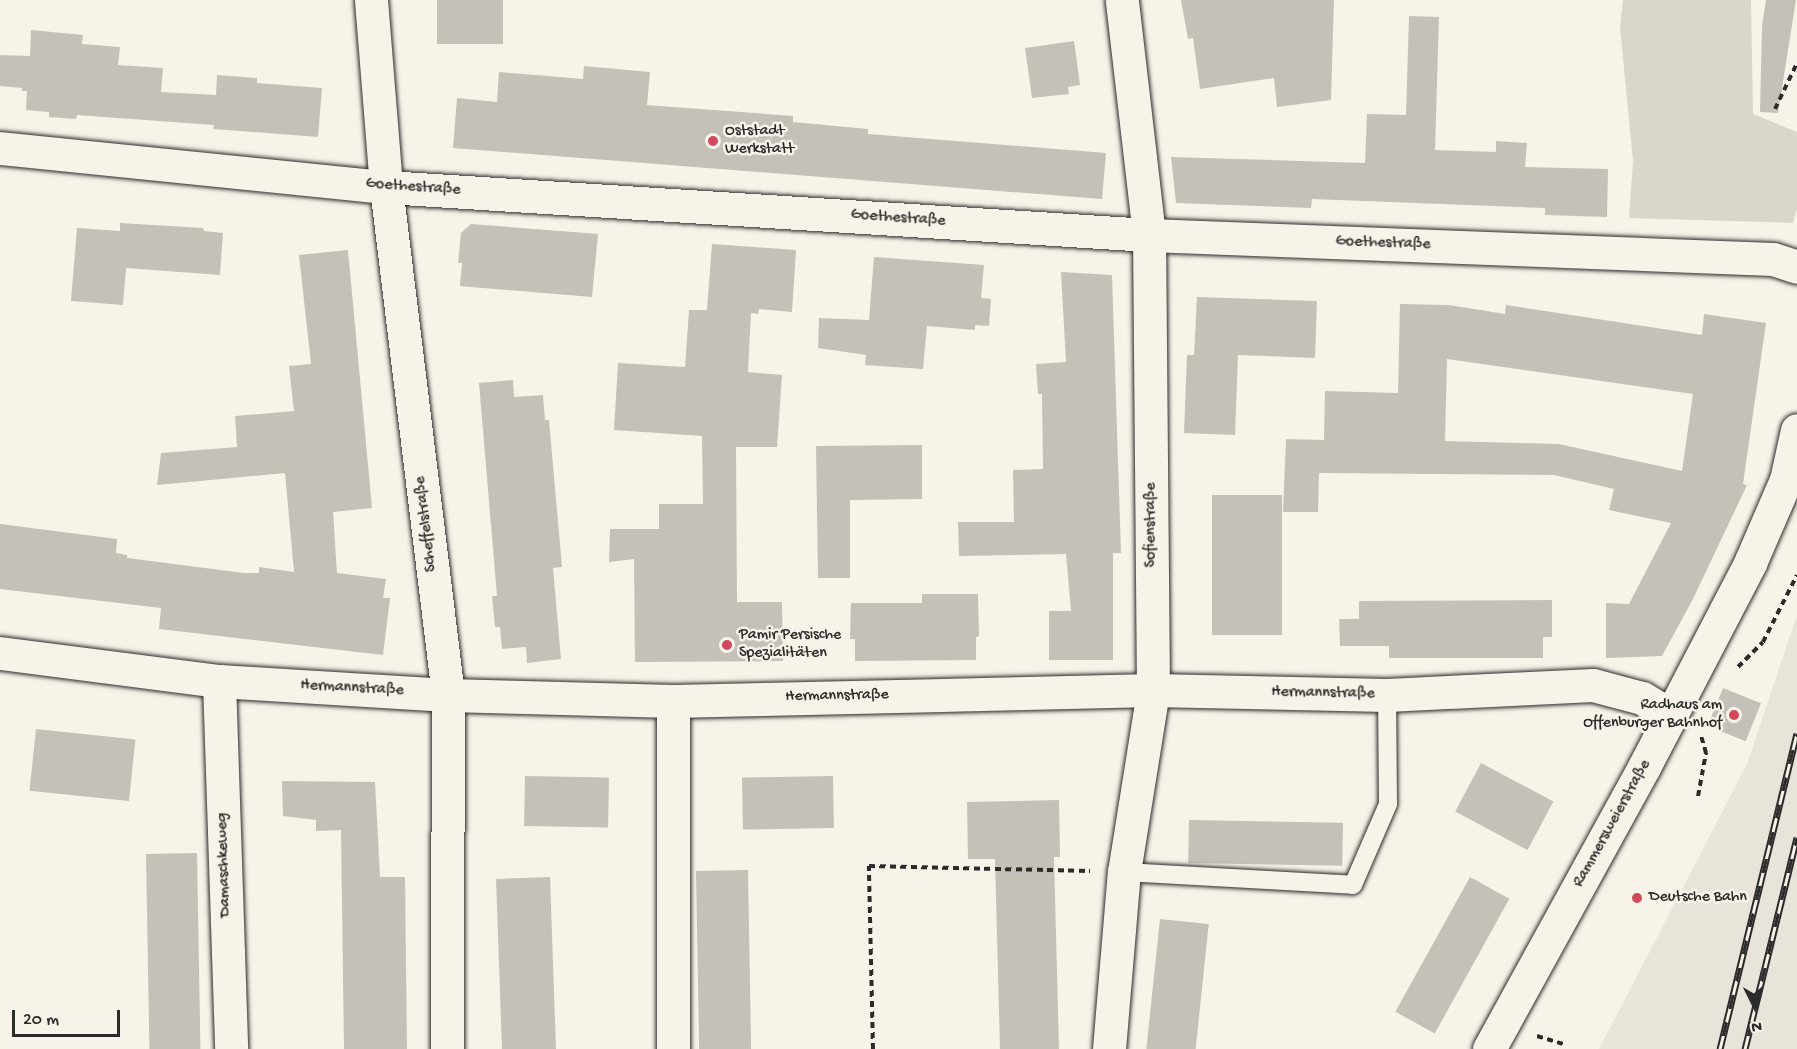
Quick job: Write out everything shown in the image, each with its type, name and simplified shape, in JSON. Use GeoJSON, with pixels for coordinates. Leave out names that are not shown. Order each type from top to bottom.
{"type":"FeatureCollection","features":[{"type":"Feature","properties":{"kind":"street","name":"Scheffelstraße"},"geometry":{"type":"LineString","coordinates":[[371,0],[386,187],[448,695],[447,1049]]}},
{"type":"Feature","properties":{"kind":"street","name":"Sofienstraße"},"geometry":{"type":"LineString","coordinates":[[1109,1049],[1124,872],[1153,690],[1149,235],[1122,0]]}},
{"type":"Feature","properties":{"kind":"street","name":"Goethestraße"},"geometry":{"type":"LineString","coordinates":[[0,148],[386,187],[1149,235],[1773,260],[1797,267]]}},
{"type":"Feature","properties":{"kind":"street","name":"Rammersweierstraße"},"geometry":{"type":"LineString","coordinates":[[1490,1049],[1684,720],[1785,480],[1797,430]]}},
{"type":"Feature","properties":{"kind":"street","name":"Hermannstraße"},"geometry":{"type":"LineString","coordinates":[[0,653],[219,681],[448,695],[673,701],[1153,690],[1387,695],[1593,685],[1642,698],[1684,720]]}},
{"type":"Feature","properties":{"kind":"street","name":"Damaschkeweg"},"geometry":{"type":"LineString","coordinates":[[219,681],[231,1049]]}},
{"type":"Feature","properties":{"kind":"street"},"geometry":{"type":"LineString","coordinates":[[673,701],[673,1049]]}},
{"type":"Feature","properties":{"kind":"lane"},"geometry":{"type":"LineString","coordinates":[[1124,872],[1353,885],[1388,804],[1387,695]]}},
{"type":"Feature","properties":{"kind":"path"},"geometry":{"type":"LineString","coordinates":[[1775,109],[1797,63]]}},
{"type":"Feature","properties":{"kind":"path"},"geometry":{"type":"LineString","coordinates":[[1735,669],[1763,642],[1797,575]]}},
{"type":"Feature","properties":{"kind":"path"},"geometry":{"type":"LineString","coordinates":[[1684,720],[1706,753],[1698,796]]}},
{"type":"Feature","properties":{"kind":"path"},"geometry":{"type":"LineString","coordinates":[[873,1049],[869,866],[1124,872]]}},
{"type":"Feature","properties":{"kind":"path"},"geometry":{"type":"LineString","coordinates":[[1538,1036],[1563,1044]]}},
{"type":"Feature","properties":{"kind":"shaded area"},"geometry":{"type":"Polygon","coordinates":[[[1623,0],[1751,0],[1753,114],[1797,132],[1797,209],[1793,223],[1629,218],[1633,161],[1620,27],[1623,0]]]}},
{"type":"Feature","properties":{"kind":"shaded area"},"geometry":{"type":"Polygon","coordinates":[[[1797,615],[1797,1049],[1599,1049],[1747,764],[1797,615]]]}},
{"type":"Feature","properties":{"kind":"building"},"geometry":{"type":"Polygon","coordinates":[[[437,0],[503,0],[503,44],[437,44],[437,0]]]}},
{"type":"Feature","properties":{"kind":"building"},"geometry":{"type":"Polygon","coordinates":[[[1181,0],[1334,0],[1331,100],[1277,107],[1274,78],[1200,89],[1193,38],[1188,39],[1181,0]]]}},
{"type":"Feature","properties":{"kind":"building"},"geometry":{"type":"Polygon","coordinates":[[[1766,0],[1796,0],[1778,113],[1760,112],[1762,26],[1766,0]]]}},
{"type":"Feature","properties":{"kind":"building"},"geometry":{"type":"Polygon","coordinates":[[[1409,16],[1439,17],[1435,150],[1496,152],[1496,141],[1527,143],[1525,167],[1608,169],[1607,217],[1545,215],[1545,208],[1312,199],[1311,208],[1176,203],[1171,157],[1365,163],[1367,114],[1406,115],[1409,16]]]}},
{"type":"Feature","properties":{"kind":"building"},"geometry":{"type":"Polygon","coordinates":[[[31,30],[83,35],[82,44],[120,47],[118,65],[163,68],[161,92],[216,95],[217,75],[257,78],[257,83],[322,88],[318,137],[213,129],[214,125],[77,115],[76,119],[49,117],[49,112],[26,110],[27,91],[22,91],[22,88],[0,86],[0,55],[30,56],[31,30]]]}},
{"type":"Feature","properties":{"kind":"building"},"geometry":{"type":"Polygon","coordinates":[[[1074,41],[1080,85],[1068,87],[1069,94],[1032,98],[1025,48],[1074,41]]]}},
{"type":"Feature","properties":{"kind":"building"},"geometry":{"type":"Polygon","coordinates":[[[584,66],[650,72],[647,105],[793,116],[793,122],[868,129],[868,134],[1106,153],[1102,199],[453,148],[457,98],[497,102],[499,72],[583,79],[584,66]]]}},
{"type":"Feature","properties":{"kind":"building"},"geometry":{"type":"Polygon","coordinates":[[[120,223],[203,228],[204,231],[223,233],[220,275],[126,268],[123,305],[71,301],[77,228],[120,231],[120,223]]]}},
{"type":"Feature","properties":{"kind":"building"},"geometry":{"type":"Polygon","coordinates":[[[471,224],[598,234],[592,297],[460,286],[462,263],[458,263],[461,233],[471,224]]]}},
{"type":"Feature","properties":{"kind":"building"},"geometry":{"type":"Polygon","coordinates":[[[712,244],[796,250],[792,312],[759,309],[758,314],[751,313],[748,372],[782,375],[777,447],[736,447],[737,602],[782,602],[783,661],[635,662],[634,559],[609,562],[610,529],[659,529],[659,504],[703,504],[702,436],[614,430],[618,363],[685,367],[689,310],[707,310],[712,244]]]}},
{"type":"Feature","properties":{"kind":"building"},"geometry":{"type":"Polygon","coordinates":[[[348,250],[372,508],[333,512],[337,573],[386,579],[383,598],[390,598],[383,655],[159,629],[161,608],[0,589],[0,524],[117,539],[116,553],[127,555],[127,558],[244,573],[259,573],[259,567],[294,572],[285,473],[157,485],[161,453],[237,447],[235,416],[294,411],[289,366],[311,364],[299,255],[348,250]]]}},
{"type":"Feature","properties":{"kind":"building"},"geometry":{"type":"Polygon","coordinates":[[[874,257],[984,265],[981,298],[991,299],[989,326],[975,325],[975,330],[927,326],[923,369],[865,365],[866,355],[818,348],[819,318],[869,320],[874,257]]]}},
{"type":"Feature","properties":{"kind":"building"},"geometry":{"type":"Polygon","coordinates":[[[1061,272],[1112,275],[1121,553],[1113,553],[1113,660],[1049,660],[1049,611],[1071,611],[1066,554],[959,556],[958,522],[1014,522],[1013,470],[1043,469],[1042,394],[1038,394],[1036,364],[1066,362],[1061,272]]]}},
{"type":"Feature","properties":{"kind":"building"},"geometry":{"type":"Polygon","coordinates":[[[1197,297],[1317,301],[1315,358],[1238,355],[1235,435],[1184,433],[1187,355],[1194,355],[1197,297]]]}},
{"type":"Feature","properties":{"kind":"building"},"geometry":{"type":"Polygon","coordinates":[[[1400,304],[1449,305],[1505,314],[1506,305],[1702,335],[1704,314],[1766,323],[1743,484],[1747,485],[1693,599],[1662,656],[1606,658],[1606,603],[1629,604],[1671,523],[1609,510],[1614,489],[1554,475],[1319,473],[1318,512],[1283,512],[1286,439],[1324,440],[1325,391],[1398,393],[1400,304]],[[1447,359],[1445,441],[1559,444],[1682,471],[1693,394],[1447,359]]]}},
{"type":"Feature","properties":{"kind":"building"},"geometry":{"type":"Polygon","coordinates":[[[513,380],[514,397],[543,395],[545,420],[549,420],[562,567],[553,568],[561,659],[527,663],[526,647],[502,649],[500,627],[495,627],[492,596],[497,596],[479,383],[513,380]]]}},
{"type":"Feature","properties":{"kind":"building"},"geometry":{"type":"Polygon","coordinates":[[[922,445],[922,499],[850,500],[850,578],[818,578],[816,446],[922,445]]]}},
{"type":"Feature","properties":{"kind":"building"},"geometry":{"type":"Polygon","coordinates":[[[1212,495],[1282,495],[1282,635],[1212,635],[1212,495]]]}},
{"type":"Feature","properties":{"kind":"building"},"geometry":{"type":"Polygon","coordinates":[[[922,594],[978,594],[979,636],[976,637],[976,660],[855,661],[855,639],[850,639],[851,603],[922,603],[922,594]]]}},
{"type":"Feature","properties":{"kind":"building"},"geometry":{"type":"Polygon","coordinates":[[[1552,600],[1552,637],[1543,637],[1543,658],[1389,658],[1389,646],[1340,646],[1339,619],[1359,619],[1359,601],[1552,600]]]}},
{"type":"Feature","properties":{"kind":"building","name":"Radhaus am Offenburger Bahnhof"},"geometry":{"type":"Polygon","coordinates":[[[1723,688],[1761,703],[1746,741],[1708,726],[1723,688]]]}},
{"type":"Feature","properties":{"kind":"building"},"geometry":{"type":"Polygon","coordinates":[[[36,729],[135,739],[129,801],[30,791],[36,729]]]}},
{"type":"Feature","properties":{"kind":"building"},"geometry":{"type":"Polygon","coordinates":[[[1481,763],[1553,801],[1528,850],[1455,812],[1481,763]]]}},
{"type":"Feature","properties":{"kind":"building"},"geometry":{"type":"Polygon","coordinates":[[[525,776],[609,777],[608,827],[524,826],[525,776]]]}},
{"type":"Feature","properties":{"kind":"building"},"geometry":{"type":"Polygon","coordinates":[[[833,776],[834,828],[743,830],[742,778],[833,776]]]}},
{"type":"Feature","properties":{"kind":"building"},"geometry":{"type":"Polygon","coordinates":[[[282,781],[375,782],[380,877],[405,877],[407,1049],[344,1049],[341,830],[316,831],[316,820],[283,816],[282,781]]]}},
{"type":"Feature","properties":{"kind":"building"},"geometry":{"type":"Polygon","coordinates":[[[1059,800],[1060,857],[1054,857],[1059,1049],[1000,1049],[995,859],[968,859],[967,802],[1059,800]]]}},
{"type":"Feature","properties":{"kind":"building"},"geometry":{"type":"Polygon","coordinates":[[[1189,820],[1343,823],[1342,866],[1188,863],[1189,820]]]}},
{"type":"Feature","properties":{"kind":"building"},"geometry":{"type":"Polygon","coordinates":[[[197,853],[200,1049],[149,1049],[146,854],[197,853]]]}},
{"type":"Feature","properties":{"kind":"building"},"geometry":{"type":"Polygon","coordinates":[[[748,870],[751,1049],[699,1049],[696,871],[748,870]]]}},
{"type":"Feature","properties":{"kind":"building"},"geometry":{"type":"Polygon","coordinates":[[[550,877],[556,1049],[502,1049],[496,879],[550,877]]]}},
{"type":"Feature","properties":{"kind":"building"},"geometry":{"type":"Polygon","coordinates":[[[1470,877],[1509,899],[1435,1034],[1395,1012],[1470,877]]]}},
{"type":"Feature","properties":{"kind":"building"},"geometry":{"type":"Polygon","coordinates":[[[1160,919],[1209,924],[1196,1049],[1146,1049],[1160,919]]]}},
{"type":"Feature","properties":{"kind":"railway"},"geometry":{"type":"LineString","coordinates":[[1720,1049],[1797,733]]}},
{"type":"Feature","properties":{"kind":"railway"},"geometry":{"type":"LineString","coordinates":[[1745,1049],[1797,837]]}},
{"type":"Feature","properties":{"kind":"place","name":"Oststadt Werkstatt"},"geometry":{"type":"Point","coordinates":[713,141]}},
{"type":"Feature","properties":{"kind":"place","name":"Pamir Persische Spezialitäten"},"geometry":{"type":"Point","coordinates":[727,645]}},
{"type":"Feature","properties":{"kind":"place","name":"Radhaus am Offenburger Bahnhof"},"geometry":{"type":"Point","coordinates":[1734,715]}},
{"type":"Feature","properties":{"kind":"place","name":"Deutsche Bahn"},"geometry":{"type":"Point","coordinates":[1637,898]}}]}
